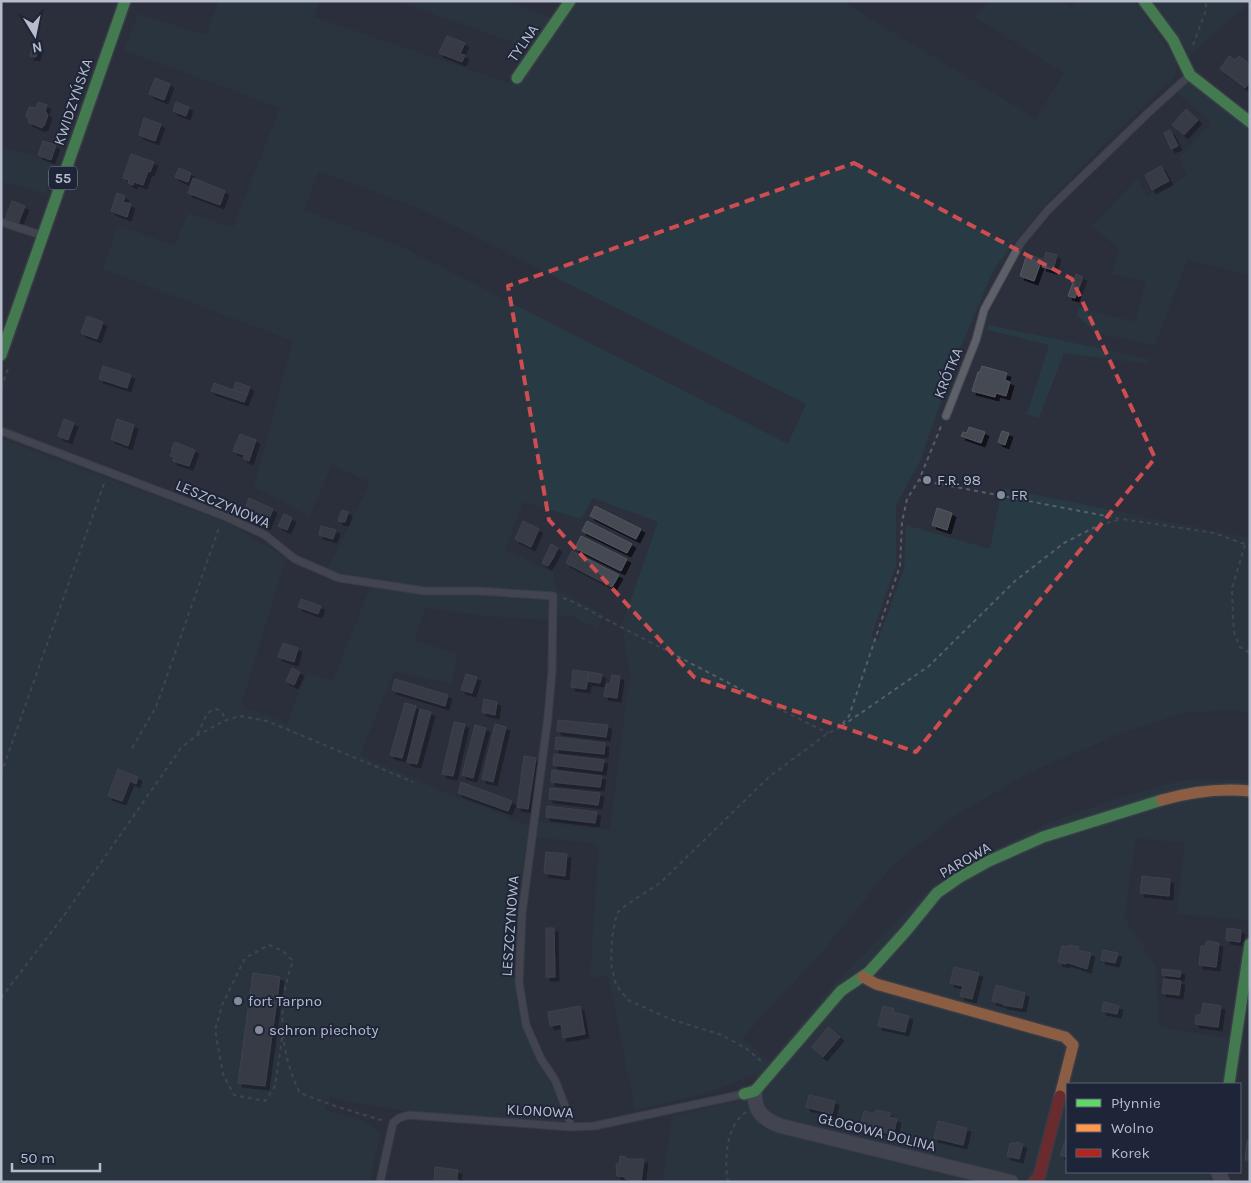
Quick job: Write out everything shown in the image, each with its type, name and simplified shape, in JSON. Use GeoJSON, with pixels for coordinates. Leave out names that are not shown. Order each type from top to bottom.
{"type":"FeatureCollection","features":[{"type":"Feature","properties":{"kind":"street","name":"KWIDZYŃSKA"},"geometry":{"type":"LineString","coordinates":[[1,355],[125,1]]}},
{"type":"Feature","properties":{"kind":"street","name":"TYLNA"},"geometry":{"type":"LineString","coordinates":[[517,78],[570,1]]}},
{"type":"Feature","properties":{"kind":"street"},"geometry":{"type":"LineString","coordinates":[[1144,1],[1174,40],[1190,75],[1248,117]]}},
{"type":"Feature","properties":{"kind":"street","name":"PAROWA"},"geometry":{"type":"LineString","coordinates":[[751,1095],[841,991],[863,977],[906,932],[937,894],[960,877],[1043,837],[1134,806],[1175,796],[1230,789],[1250,791]]}},
{"type":"Feature","properties":{"kind":"street"},"geometry":{"type":"LineString","coordinates":[[1229,1083],[1250,944]]}},
{"type":"Feature","properties":{"kind":"street"},"geometry":{"type":"LineString","coordinates":[[863,977],[876,984],[1065,1037],[1073,1045],[1039,1177],[1034,1182]]}},
{"type":"Feature","properties":{"kind":"street","name":"GŁOGOWA DOLINA"},"geometry":{"type":"LineString","coordinates":[[751,1095],[767,1121],[781,1126],[1011,1182]]}},
{"type":"Feature","properties":{"kind":"lane","name":"KRÓTKA"},"geometry":{"type":"LineString","coordinates":[[946,416],[976,340],[984,310],[1020,244],[1055,204],[1148,113],[1190,75]]}},
{"type":"Feature","properties":{"kind":"lane"},"geometry":{"type":"LineString","coordinates":[[1,222],[42,235]]}},
{"type":"Feature","properties":{"kind":"lane","name":"LESZCZYNOWA"},"geometry":{"type":"LineString","coordinates":[[1,431],[224,516],[265,535],[295,559],[339,578],[424,591],[479,591],[553,596],[552,671],[548,717],[522,913],[519,982],[526,1025],[541,1059],[555,1080],[567,1111],[571,1128]]}},
{"type":"Feature","properties":{"kind":"lane","name":"KLONOWA"},"geometry":{"type":"LineString","coordinates":[[393,1124],[399,1118],[409,1116],[571,1128],[594,1126],[751,1095]]}},
{"type":"Feature","properties":{"kind":"lane"},"geometry":{"type":"LineString","coordinates":[[380,1182],[393,1124]]}},
{"type":"Feature","properties":{"kind":"path"},"geometry":{"type":"LineString","coordinates":[[1185,63],[1198,36],[1206,10],[1206,1]]}},
{"type":"Feature","properties":{"kind":"path","name":"KRÓTKA"},"geometry":{"type":"LineString","coordinates":[[838,729],[850,716],[855,703],[900,566],[902,522],[907,499],[919,480],[946,416]]}},
{"type":"Feature","properties":{"kind":"path"},"geometry":{"type":"LineString","coordinates":[[1,774],[107,476]]}},
{"type":"Feature","properties":{"kind":"path"},"geometry":{"type":"LineString","coordinates":[[919,480],[1122,518],[1214,533],[1250,546]]}},
{"type":"Feature","properties":{"kind":"path"},"geometry":{"type":"LineString","coordinates":[[772,1071],[748,1049],[722,1036],[670,1019],[628,1000],[616,985],[611,964],[612,937],[617,913],[660,883],[769,777],[828,733],[838,729],[929,666],[1015,581],[1064,543],[1099,525],[1122,518]]}},
{"type":"Feature","properties":{"kind":"path"},"geometry":{"type":"LineString","coordinates":[[132,748],[156,707],[220,523]]}},
{"type":"Feature","properties":{"kind":"path"},"geometry":{"type":"LineString","coordinates":[[1245,545],[1232,588],[1232,617],[1234,632],[1240,646],[1250,653]]}},
{"type":"Feature","properties":{"kind":"path"},"geometry":{"type":"LineString","coordinates":[[553,596],[571,601],[828,733]]}},
{"type":"Feature","properties":{"kind":"path"},"geometry":{"type":"LineString","coordinates":[[196,736],[206,713],[211,710],[216,709],[220,711],[224,716],[224,721]]}},
{"type":"Feature","properties":{"kind":"path"},"geometry":{"type":"LineString","coordinates":[[1,998],[65,914],[181,748],[196,736],[224,721],[240,716],[267,721],[413,782]]}},
{"type":"Feature","properties":{"kind":"path"},"geometry":{"type":"LineString","coordinates":[[282,1038],[275,1086],[265,1101],[234,1095],[223,1074],[215,1030],[223,1003],[245,958],[270,945],[283,950],[293,961],[286,980],[282,1038],[293,1080],[300,1093],[393,1124]]}},
{"type":"Feature","properties":{"kind":"path"},"geometry":{"type":"LineString","coordinates":[[728,1182],[726,1172],[727,1148],[740,1116],[750,1109],[751,1095]]}},
{"type":"Feature","properties":{"kind":"highlighted area"},"geometry":{"type":"Polygon","coordinates":[[[854,163],[1072,279],[1155,458],[916,752],[694,677],[549,520],[508,286],[854,163]]]}},
{"type":"Feature","properties":{"kind":"shaded area"},"geometry":{"type":"Polygon","coordinates":[[[219,1],[320,1],[314,17],[517,86],[540,52],[398,1],[506,1],[562,22],[577,1],[841,1],[1036,119],[1064,73],[975,17],[989,1],[1063,1],[1070,8],[1078,1],[1134,1],[1177,62],[1175,77],[1090,158],[1032,219],[994,269],[956,358],[920,461],[896,505],[896,565],[871,637],[878,640],[904,569],[906,525],[990,549],[1002,488],[1250,538],[1250,713],[1238,710],[1185,712],[1124,732],[1028,773],[953,817],[891,867],[817,958],[742,1039],[770,1062],[821,999],[887,930],[933,887],[970,862],[1050,822],[1125,796],[1184,780],[1243,779],[1250,781],[1250,920],[1177,914],[1185,843],[1136,838],[1124,918],[1156,966],[1159,1027],[1231,1039],[1224,1083],[1066,1083],[1066,1173],[1221,1173],[1232,1182],[663,1182],[672,1116],[737,1100],[753,1100],[757,1073],[708,1093],[635,1110],[608,975],[590,978],[599,844],[536,837],[538,822],[610,830],[630,673],[622,625],[658,522],[593,498],[581,519],[523,502],[505,549],[553,573],[556,588],[604,615],[597,628],[569,615],[547,620],[487,616],[425,608],[414,640],[458,654],[451,684],[394,671],[360,755],[529,826],[513,931],[516,998],[521,1022],[564,1108],[566,1122],[413,1112],[345,1101],[330,1096],[325,1110],[359,1119],[381,1133],[369,1182],[1,1182],[1,439],[228,523],[286,558],[241,705],[287,724],[307,672],[333,681],[370,588],[336,580],[325,575],[370,482],[332,465],[309,516],[254,487],[293,341],[103,269],[118,225],[175,246],[188,213],[233,228],[280,108],[124,50],[138,14],[206,35],[219,1]],[[319,171],[304,210],[398,245],[788,444],[806,404],[419,208],[319,171]]]}},
{"type":"Feature","properties":{"kind":"shaded area"},"geometry":{"type":"Polygon","coordinates":[[[1150,1],[1250,1],[1250,3],[1188,56],[1150,1]]]}},
{"type":"Feature","properties":{"kind":"shaded area"},"geometry":{"type":"Polygon","coordinates":[[[1188,82],[1250,130],[1250,275],[1187,260],[1155,345],[1097,333],[1077,316],[1079,308],[1135,322],[1146,281],[1112,274],[1119,250],[1092,225],[1137,179],[1147,197],[1187,176],[1179,158],[1211,123],[1177,93],[1188,82]]]}},
{"type":"Feature","properties":{"kind":"shaded area"},"geometry":{"type":"Polygon","coordinates":[[[1,146],[56,163],[45,194],[1,181],[1,146]]]}},
{"type":"Feature","properties":{"kind":"shaded area"},"geometry":{"type":"Polygon","coordinates":[[[989,325],[1149,359],[1148,364],[1064,353],[1039,418],[1027,414],[1049,345],[987,330],[989,325]]]}},
{"type":"Feature","properties":{"kind":"building"},"geometry":{"type":"Polygon","coordinates":[[[447,36],[465,43],[460,54],[465,55],[462,62],[439,53],[447,36]]]}},
{"type":"Feature","properties":{"kind":"building"},"geometry":{"type":"Polygon","coordinates":[[[33,44],[39,46],[36,57],[30,56],[33,44]]]}},
{"type":"Feature","properties":{"kind":"building"},"geometry":{"type":"Polygon","coordinates":[[[1229,56],[1235,60],[1239,56],[1250,64],[1248,76],[1250,77],[1250,82],[1245,88],[1220,69],[1229,56]]]}},
{"type":"Feature","properties":{"kind":"building"},"geometry":{"type":"Polygon","coordinates":[[[155,78],[170,84],[164,100],[149,94],[155,78]]]}},
{"type":"Feature","properties":{"kind":"building"},"geometry":{"type":"Polygon","coordinates":[[[38,102],[47,105],[45,112],[48,115],[42,128],[28,122],[29,120],[26,116],[29,107],[36,108],[38,102]]]}},
{"type":"Feature","properties":{"kind":"building"},"geometry":{"type":"Polygon","coordinates":[[[176,102],[189,107],[186,116],[173,111],[176,102]]]}},
{"type":"Feature","properties":{"kind":"building"},"geometry":{"type":"Polygon","coordinates":[[[1186,109],[1198,120],[1184,135],[1172,125],[1186,109]]]}},
{"type":"Feature","properties":{"kind":"building"},"geometry":{"type":"Polygon","coordinates":[[[144,118],[161,124],[155,141],[139,135],[144,118]]]}},
{"type":"Feature","properties":{"kind":"building"},"geometry":{"type":"Polygon","coordinates":[[[1170,130],[1178,146],[1171,149],[1164,133],[1170,130]]]}},
{"type":"Feature","properties":{"kind":"building"},"geometry":{"type":"Polygon","coordinates":[[[43,141],[56,145],[51,160],[38,155],[43,141]]]}},
{"type":"Feature","properties":{"kind":"building"},"geometry":{"type":"Polygon","coordinates":[[[131,154],[154,162],[150,172],[148,171],[143,185],[134,182],[133,185],[128,183],[129,180],[123,178],[131,154]]]}},
{"type":"Feature","properties":{"kind":"building"},"geometry":{"type":"Polygon","coordinates":[[[1161,166],[1169,181],[1152,190],[1145,175],[1161,166]]]}},
{"type":"Feature","properties":{"kind":"building"},"geometry":{"type":"Polygon","coordinates":[[[179,168],[191,173],[188,182],[175,177],[179,168]]]}},
{"type":"Feature","properties":{"kind":"building"},"geometry":{"type":"Polygon","coordinates":[[[193,178],[225,191],[220,205],[188,193],[193,178]]]}},
{"type":"Feature","properties":{"kind":"building"},"geometry":{"type":"Polygon","coordinates":[[[117,193],[125,196],[123,202],[131,204],[127,217],[111,211],[117,193]]]}},
{"type":"Feature","properties":{"kind":"building"},"geometry":{"type":"Polygon","coordinates":[[[12,201],[25,206],[18,224],[5,219],[12,201]]]}},
{"type":"Feature","properties":{"kind":"building"},"geometry":{"type":"Polygon","coordinates":[[[1046,252],[1057,255],[1053,270],[1042,267],[1046,252]]]}},
{"type":"Feature","properties":{"kind":"building"},"geometry":{"type":"Polygon","coordinates":[[[1027,254],[1042,259],[1034,281],[1020,276],[1027,254]]]}},
{"type":"Feature","properties":{"kind":"building"},"geometry":{"type":"Polygon","coordinates":[[[1076,274],[1083,277],[1075,298],[1068,296],[1076,274]]]}},
{"type":"Feature","properties":{"kind":"building"},"geometry":{"type":"Polygon","coordinates":[[[87,316],[103,322],[97,339],[81,333],[87,316]]]}},
{"type":"Feature","properties":{"kind":"building"},"geometry":{"type":"Polygon","coordinates":[[[103,366],[131,375],[127,388],[99,379],[103,366]]]}},
{"type":"Feature","properties":{"kind":"building"},"geometry":{"type":"Polygon","coordinates":[[[982,366],[1007,373],[1005,380],[1010,382],[1006,396],[996,393],[995,397],[972,391],[982,366]]]}},
{"type":"Feature","properties":{"kind":"building"},"geometry":{"type":"Polygon","coordinates":[[[236,382],[250,387],[247,395],[233,390],[236,382]]]}},
{"type":"Feature","properties":{"kind":"building"},"geometry":{"type":"Polygon","coordinates":[[[214,383],[247,395],[244,402],[211,391],[214,383]]]}},
{"type":"Feature","properties":{"kind":"building"},"geometry":{"type":"Polygon","coordinates":[[[64,419],[74,423],[68,440],[58,436],[64,419]]]}},
{"type":"Feature","properties":{"kind":"building"},"geometry":{"type":"Polygon","coordinates":[[[117,419],[134,425],[128,446],[111,439],[117,419]]]}},
{"type":"Feature","properties":{"kind":"building"},"geometry":{"type":"Polygon","coordinates":[[[969,427],[985,432],[981,443],[961,436],[963,432],[967,433],[969,427]]]}},
{"type":"Feature","properties":{"kind":"building"},"geometry":{"type":"Polygon","coordinates":[[[1002,431],[1009,433],[1005,445],[998,442],[1002,431]]]}},
{"type":"Feature","properties":{"kind":"building"},"geometry":{"type":"Polygon","coordinates":[[[240,434],[256,440],[249,461],[243,458],[244,455],[233,451],[240,434]]]}},
{"type":"Feature","properties":{"kind":"building"},"geometry":{"type":"Polygon","coordinates":[[[175,442],[195,450],[189,466],[173,461],[174,457],[170,456],[175,442]]]}},
{"type":"Feature","properties":{"kind":"building"},"geometry":{"type":"Polygon","coordinates":[[[249,498],[273,509],[269,519],[245,509],[249,498]]]}},
{"type":"Feature","properties":{"kind":"building"},"geometry":{"type":"Polygon","coordinates":[[[595,506],[641,529],[636,539],[590,516],[595,506]]]}},
{"type":"Feature","properties":{"kind":"building"},"geometry":{"type":"Polygon","coordinates":[[[937,508],[952,513],[947,530],[932,525],[937,508]]]}},
{"type":"Feature","properties":{"kind":"building"},"geometry":{"type":"Polygon","coordinates":[[[245,509],[269,519],[266,526],[242,516],[245,509]]]}},
{"type":"Feature","properties":{"kind":"building"},"geometry":{"type":"Polygon","coordinates":[[[342,510],[348,512],[345,522],[338,521],[342,510]]]}},
{"type":"Feature","properties":{"kind":"building"},"geometry":{"type":"Polygon","coordinates":[[[284,514],[292,518],[287,530],[278,526],[284,514]]]}},
{"type":"Feature","properties":{"kind":"building"},"geometry":{"type":"Polygon","coordinates":[[[523,521],[539,529],[531,547],[515,539],[523,521]]]}},
{"type":"Feature","properties":{"kind":"building"},"geometry":{"type":"Polygon","coordinates":[[[587,521],[632,544],[627,553],[582,531],[587,521]]]}},
{"type":"Feature","properties":{"kind":"building"},"geometry":{"type":"Polygon","coordinates":[[[321,526],[336,530],[333,539],[319,535],[321,526]]]}},
{"type":"Feature","properties":{"kind":"building"},"geometry":{"type":"Polygon","coordinates":[[[581,536],[627,559],[621,571],[575,548],[581,536]]]}},
{"type":"Feature","properties":{"kind":"building"},"geometry":{"type":"Polygon","coordinates":[[[551,544],[558,548],[553,558],[546,555],[551,544]]]}},
{"type":"Feature","properties":{"kind":"building"},"geometry":{"type":"Polygon","coordinates":[[[572,551],[619,575],[612,587],[566,563],[572,551]]]}},
{"type":"Feature","properties":{"kind":"building"},"geometry":{"type":"Polygon","coordinates":[[[546,555],[553,558],[548,566],[542,563],[546,555]]]}},
{"type":"Feature","properties":{"kind":"building"},"geometry":{"type":"Polygon","coordinates":[[[301,599],[321,606],[318,614],[298,607],[301,599]]]}},
{"type":"Feature","properties":{"kind":"building"},"geometry":{"type":"Polygon","coordinates":[[[283,643],[298,648],[294,662],[278,657],[283,643]]]}},
{"type":"Feature","properties":{"kind":"building"},"geometry":{"type":"Polygon","coordinates":[[[292,668],[300,672],[294,685],[286,681],[292,668]]]}},
{"type":"Feature","properties":{"kind":"building"},"geometry":{"type":"Polygon","coordinates":[[[573,670],[589,672],[586,689],[571,687],[573,670]]]}},
{"type":"Feature","properties":{"kind":"building"},"geometry":{"type":"Polygon","coordinates":[[[589,672],[602,674],[600,683],[587,681],[589,672]]]}},
{"type":"Feature","properties":{"kind":"building"},"geometry":{"type":"Polygon","coordinates":[[[466,674],[477,677],[472,693],[461,690],[466,674]]]}},
{"type":"Feature","properties":{"kind":"building"},"geometry":{"type":"Polygon","coordinates":[[[612,675],[620,676],[617,698],[604,696],[606,684],[610,684],[612,675]]]}},
{"type":"Feature","properties":{"kind":"building"},"geometry":{"type":"Polygon","coordinates":[[[395,679],[448,695],[445,706],[392,690],[395,679]]]}},
{"type":"Feature","properties":{"kind":"building"},"geometry":{"type":"Polygon","coordinates":[[[484,699],[497,702],[495,715],[482,712],[484,699]]]}},
{"type":"Feature","properties":{"kind":"building"},"geometry":{"type":"Polygon","coordinates":[[[405,703],[416,706],[402,758],[390,755],[405,703]]]}},
{"type":"Feature","properties":{"kind":"building"},"geometry":{"type":"Polygon","coordinates":[[[420,709],[431,712],[417,764],[407,762],[420,709]]]}},
{"type":"Feature","properties":{"kind":"building"},"geometry":{"type":"Polygon","coordinates":[[[558,720],[608,725],[606,737],[557,731],[558,720]]]}},
{"type":"Feature","properties":{"kind":"building"},"geometry":{"type":"Polygon","coordinates":[[[454,722],[465,724],[453,776],[442,774],[454,722]]]}},
{"type":"Feature","properties":{"kind":"building"},"geometry":{"type":"Polygon","coordinates":[[[495,724],[506,727],[493,782],[482,779],[495,724]]]}},
{"type":"Feature","properties":{"kind":"building"},"geometry":{"type":"Polygon","coordinates":[[[475,725],[486,728],[473,778],[462,775],[475,725]]]}},
{"type":"Feature","properties":{"kind":"building"},"geometry":{"type":"Polygon","coordinates":[[[556,737],[605,743],[604,754],[555,749],[556,737]]]}},
{"type":"Feature","properties":{"kind":"building"},"geometry":{"type":"Polygon","coordinates":[[[554,754],[604,760],[602,771],[553,765],[554,754]]]}},
{"type":"Feature","properties":{"kind":"building"},"geometry":{"type":"Polygon","coordinates":[[[524,756],[536,758],[528,809],[517,807],[524,756]]]}},
{"type":"Feature","properties":{"kind":"building"},"geometry":{"type":"Polygon","coordinates":[[[118,769],[138,777],[136,784],[130,781],[122,801],[108,796],[118,769]]]}},
{"type":"Feature","properties":{"kind":"building"},"geometry":{"type":"Polygon","coordinates":[[[552,770],[602,776],[600,787],[551,782],[552,770]]]}},
{"type":"Feature","properties":{"kind":"building"},"geometry":{"type":"Polygon","coordinates":[[[461,782],[512,801],[508,811],[458,793],[461,782]]]}},
{"type":"Feature","properties":{"kind":"building"},"geometry":{"type":"Polygon","coordinates":[[[550,788],[600,793],[598,805],[549,799],[550,788]]]}},
{"type":"Feature","properties":{"kind":"building"},"geometry":{"type":"Polygon","coordinates":[[[547,806],[597,812],[595,823],[546,817],[547,806]]]}},
{"type":"Feature","properties":{"kind":"building"},"geometry":{"type":"Polygon","coordinates":[[[546,852],[567,854],[565,876],[544,873],[546,852]]]}},
{"type":"Feature","properties":{"kind":"building"},"geometry":{"type":"Polygon","coordinates":[[[1142,876],[1170,879],[1169,896],[1140,893],[1142,876]]]}},
{"type":"Feature","properties":{"kind":"building"},"geometry":{"type":"Polygon","coordinates":[[[546,928],[554,928],[555,977],[546,977],[546,928]]]}},
{"type":"Feature","properties":{"kind":"building"},"geometry":{"type":"Polygon","coordinates":[[[1227,928],[1241,930],[1240,942],[1226,940],[1227,928]]]}},
{"type":"Feature","properties":{"kind":"building"},"geometry":{"type":"Polygon","coordinates":[[[1207,941],[1219,943],[1216,967],[1199,965],[1201,946],[1205,946],[1207,941]]]}},
{"type":"Feature","properties":{"kind":"building"},"geometry":{"type":"Polygon","coordinates":[[[1069,945],[1079,947],[1078,950],[1091,953],[1087,969],[1066,962],[1066,964],[1058,962],[1062,946],[1068,947],[1069,945]]]}},
{"type":"Feature","properties":{"kind":"building"},"geometry":{"type":"Polygon","coordinates":[[[1103,950],[1118,953],[1115,963],[1101,960],[1103,950]]]}},
{"type":"Feature","properties":{"kind":"building"},"geometry":{"type":"Polygon","coordinates":[[[954,967],[979,973],[972,999],[960,996],[963,986],[950,983],[954,967]]]}},
{"type":"Feature","properties":{"kind":"building"},"geometry":{"type":"Polygon","coordinates":[[[1162,969],[1181,971],[1180,977],[1162,975],[1162,969]]]}},
{"type":"Feature","properties":{"kind":"building","name":"schron piechoty"},"geometry":{"type":"Polygon","coordinates":[[[253,973],[280,977],[265,1086],[238,1083],[253,973]]]}},
{"type":"Feature","properties":{"kind":"building"},"geometry":{"type":"Polygon","coordinates":[[[1164,979],[1181,981],[1179,995],[1162,993],[1164,979]]]}},
{"type":"Feature","properties":{"kind":"building"},"geometry":{"type":"Polygon","coordinates":[[[996,985],[1025,993],[1022,1008],[992,1001],[996,985]]]}},
{"type":"Feature","properties":{"kind":"building"},"geometry":{"type":"Polygon","coordinates":[[[1104,1002],[1119,1006],[1117,1014],[1102,1011],[1104,1002]]]}},
{"type":"Feature","properties":{"kind":"building"},"geometry":{"type":"Polygon","coordinates":[[[1203,1003],[1221,1006],[1218,1027],[1195,1024],[1196,1015],[1201,1015],[1203,1003]]]}},
{"type":"Feature","properties":{"kind":"building"},"geometry":{"type":"Polygon","coordinates":[[[580,1006],[585,1034],[563,1038],[561,1024],[550,1026],[548,1012],[580,1006]]]}},
{"type":"Feature","properties":{"kind":"building"},"geometry":{"type":"Polygon","coordinates":[[[883,1006],[894,1009],[893,1012],[909,1016],[905,1032],[878,1026],[883,1006]]]}},
{"type":"Feature","properties":{"kind":"building"},"geometry":{"type":"Polygon","coordinates":[[[828,1027],[840,1037],[823,1057],[812,1047],[828,1027]]]}},
{"type":"Feature","properties":{"kind":"building"},"geometry":{"type":"Polygon","coordinates":[[[809,1095],[835,1101],[832,1114],[806,1107],[809,1095]]]}},
{"type":"Feature","properties":{"kind":"building"},"geometry":{"type":"Polygon","coordinates":[[[876,1110],[890,1113],[889,1117],[897,1119],[893,1136],[879,1130],[878,1132],[871,1131],[872,1126],[861,1124],[864,1111],[875,1114],[876,1110]]]}},
{"type":"Feature","properties":{"kind":"building"},"geometry":{"type":"Polygon","coordinates":[[[938,1121],[967,1128],[963,1145],[934,1138],[938,1121]]]}},
{"type":"Feature","properties":{"kind":"building"},"geometry":{"type":"Polygon","coordinates":[[[1066,1140],[1066,1157],[1060,1155],[1066,1140]]]}},
{"type":"Feature","properties":{"kind":"building"},"geometry":{"type":"Polygon","coordinates":[[[1247,1141],[1250,1141],[1250,1160],[1245,1160],[1247,1141]]]}},
{"type":"Feature","properties":{"kind":"building"},"geometry":{"type":"Polygon","coordinates":[[[1016,1142],[1023,1144],[1019,1159],[1007,1156],[1010,1143],[1016,1144],[1016,1142]]]}},
{"type":"Feature","properties":{"kind":"building"},"geometry":{"type":"Polygon","coordinates":[[[620,1156],[626,1157],[626,1159],[644,1159],[641,1182],[617,1176],[616,1164],[619,1164],[620,1156]]]}},
{"type":"Feature","properties":{"kind":"building"},"geometry":{"type":"Polygon","coordinates":[[[435,1167],[458,1170],[457,1178],[459,1182],[434,1182],[435,1167]]]}},
{"type":"Feature","properties":{"kind":"traffic: fast"},"geometry":{"type":"LineString","coordinates":[[1,355],[125,1]]}},
{"type":"Feature","properties":{"kind":"traffic: fast"},"geometry":{"type":"LineString","coordinates":[[517,78],[570,1]]}},
{"type":"Feature","properties":{"kind":"traffic: fast"},"geometry":{"type":"LineString","coordinates":[[1144,1],[1173,40],[1190,75],[1250,122]]}},
{"type":"Feature","properties":{"kind":"traffic: fast"},"geometry":{"type":"LineString","coordinates":[[744,1094],[755,1091],[841,991],[869,972],[937,893],[960,877],[989,861],[1043,837],[1162,800]]}},
{"type":"Feature","properties":{"kind":"traffic: fast"},"geometry":{"type":"LineString","coordinates":[[1229,1083],[1250,944]]}},
{"type":"Feature","properties":{"kind":"traffic: slow"},"geometry":{"type":"LineString","coordinates":[[1162,800],[1206,791],[1250,791]]}},
{"type":"Feature","properties":{"kind":"traffic: slow"},"geometry":{"type":"LineString","coordinates":[[863,977],[876,984],[1065,1037],[1073,1045],[1060,1096]]}},
{"type":"Feature","properties":{"kind":"traffic: jam"},"geometry":{"type":"LineString","coordinates":[[1034,1182],[1039,1177],[1060,1096]]}},
{"type":"Feature","properties":{"kind":"place","name":"F.R. 98"},"geometry":{"type":"Point","coordinates":[927,480]}},
{"type":"Feature","properties":{"kind":"place","name":"FR"},"geometry":{"type":"Point","coordinates":[1001,495]}},
{"type":"Feature","properties":{"kind":"place","name":"fort Tarpno"},"geometry":{"type":"Point","coordinates":[238,1001]}},
{"type":"Feature","properties":{"kind":"place","name":"schron piechoty"},"geometry":{"type":"Point","coordinates":[259,1030]}}]}
